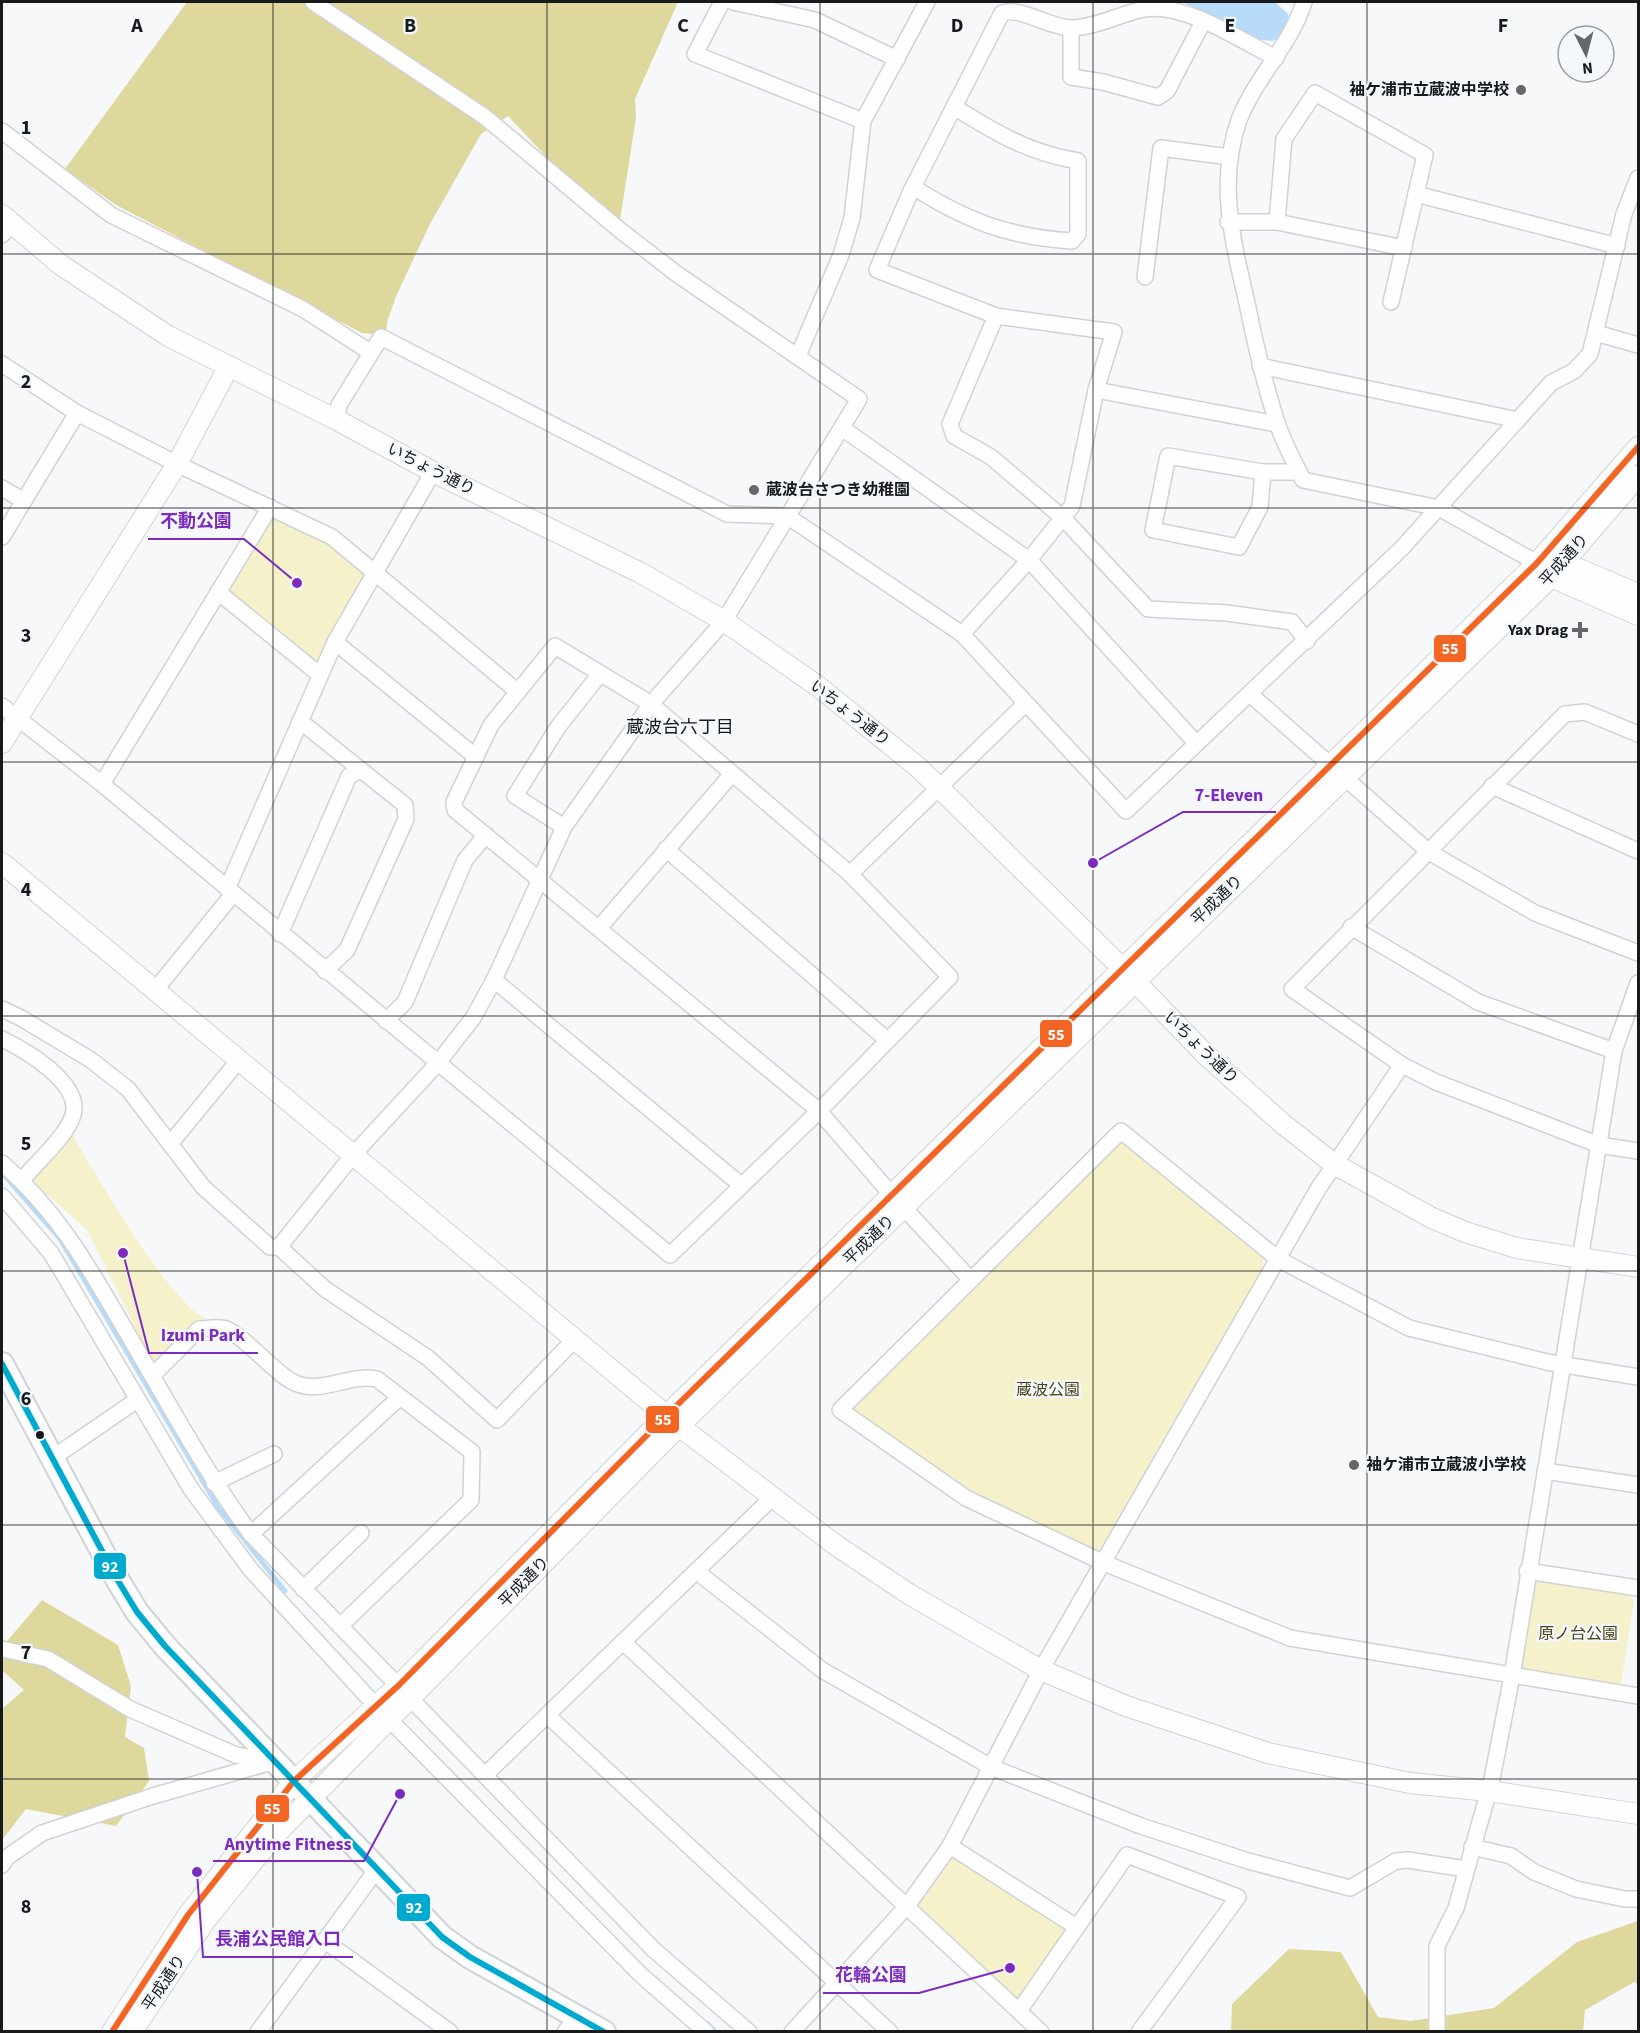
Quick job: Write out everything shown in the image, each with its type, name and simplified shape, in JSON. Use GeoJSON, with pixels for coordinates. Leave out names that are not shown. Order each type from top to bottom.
{"type":"FeatureCollection","features":[{"type":"Feature","properties":{"kind":"main road"},"geometry":{"type":"LineString","coordinates":[[2,1364],[51,1459],[137,1612],[165,1646],[273,1761],[313,1798],[442,1937],[571,2024],[603,2031]]}},
{"type":"Feature","properties":{"kind":"street"},"geometry":{"type":"LineString","coordinates":[[279,1247],[354,1155],[437,1064],[473,1018],[494,980],[564,827],[651,704],[724,621],[859,399],[676,274],[485,117],[312,2]]}},
{"type":"Feature","properties":{"kind":"street"},"geometry":{"type":"LineString","coordinates":[[722,2],[695,54],[863,121]]}},
{"type":"Feature","properties":{"kind":"street"},"geometry":{"type":"LineString","coordinates":[[733,2],[815,20],[897,59]]}},
{"type":"Feature","properties":{"kind":"street"},"geometry":{"type":"LineString","coordinates":[[798,356],[841,255],[852,218],[863,121],[927,2]]}},
{"type":"Feature","properties":{"kind":"street"},"geometry":{"type":"LineString","coordinates":[[1304,2],[1297,24],[1248,101],[1239,121],[1230,157],[1227,197],[1228,222],[1260,366],[1277,424],[1303,480],[1439,508],[1638,615]]}},
{"type":"Feature","properties":{"kind":"street"},"geometry":{"type":"LineString","coordinates":[[962,634],[1029,560],[1063,518],[1076,496],[1096,390],[1114,332],[996,316],[877,270],[913,187],[1002,13],[1009,10],[1020,12],[1039,22],[1071,28],[1106,21],[1143,9],[1160,8],[1186,14],[1276,58]]}},
{"type":"Feature","properties":{"kind":"street"},"geometry":{"type":"LineString","coordinates":[[1071,28],[1071,77],[1103,82],[1158,97],[1167,91],[1203,22]]}},
{"type":"Feature","properties":{"kind":"street"},"geometry":{"type":"LineString","coordinates":[[1277,222],[1284,139],[1315,93],[1425,155],[1391,302]]}},
{"type":"Feature","properties":{"kind":"street"},"geometry":{"type":"LineString","coordinates":[[913,187],[936,201],[999,231],[1072,241],[1078,234],[1078,161],[1038,152],[1007,140],[954,107]]}},
{"type":"Feature","properties":{"kind":"street"},"geometry":{"type":"LineString","coordinates":[[2,131],[111,215],[303,309],[370,352]]}},
{"type":"Feature","properties":{"kind":"street"},"geometry":{"type":"LineString","coordinates":[[1145,277],[1161,148],[1230,157]]}},
{"type":"Feature","properties":{"kind":"street"},"geometry":{"type":"LineString","coordinates":[[337,420],[339,405],[381,337],[727,514],[787,516],[962,634],[1126,811],[1307,641],[1439,508],[1551,383],[1574,371],[1590,354],[1624,214],[1638,178]]}},
{"type":"Feature","properties":{"kind":"street"},"geometry":{"type":"LineString","coordinates":[[1416,194],[1617,246]]}},
{"type":"Feature","properties":{"kind":"street"},"geometry":{"type":"LineString","coordinates":[[1228,222],[1277,222],[1404,248]]}},
{"type":"Feature","properties":{"kind":"street","name":"いちょう通り"},"geometry":{"type":"LineString","coordinates":[[5,225],[109,299],[168,336],[337,420],[433,472],[642,573],[724,621],[819,687],[919,768],[1207,1056],[1283,1124],[1334,1164],[1432,1218],[1465,1232],[1517,1248],[1638,1267]]}},
{"type":"Feature","properties":{"kind":"street"},"geometry":{"type":"LineString","coordinates":[[996,316],[950,424],[954,436],[991,457],[1063,518],[1148,609],[1227,613],[1292,622],[1307,641]]}},
{"type":"Feature","properties":{"kind":"street"},"geometry":{"type":"LineString","coordinates":[[1596,333],[1638,345]]}},
{"type":"Feature","properties":{"kind":"street"},"geometry":{"type":"LineString","coordinates":[[2,364],[77,413],[177,464],[332,537],[518,692]]}},
{"type":"Feature","properties":{"kind":"street"},"geometry":{"type":"LineString","coordinates":[[2,743],[10,712],[177,464],[229,366]]}},
{"type":"Feature","properties":{"kind":"street"},"geometry":{"type":"LineString","coordinates":[[1260,366],[1518,420]]}},
{"type":"Feature","properties":{"kind":"street"},"geometry":{"type":"LineString","coordinates":[[1096,390],[1277,424]]}},
{"type":"Feature","properties":{"kind":"street"},"geometry":{"type":"LineString","coordinates":[[2,537],[77,413]]}},
{"type":"Feature","properties":{"kind":"street"},"geometry":{"type":"LineString","coordinates":[[842,428],[1029,560],[1196,743]]}},
{"type":"Feature","properties":{"kind":"street","name":"平成通り"},"geometry":{"type":"LineString","coordinates":[[1550,567],[1638,447]]}},
{"type":"Feature","properties":{"kind":"street"},"geometry":{"type":"LineString","coordinates":[[1263,472],[1260,507],[1239,547],[1153,530],[1168,456],[1263,472],[1299,472]]}},
{"type":"Feature","properties":{"kind":"street"},"geometry":{"type":"LineString","coordinates":[[156,989],[230,892],[335,642],[433,472]]}},
{"type":"Feature","properties":{"kind":"street","name":"平成通り"},"geometry":{"type":"LineString","coordinates":[[132,2031],[205,1921],[273,1837],[313,1798],[383,1712],[673,1420],[1127,974],[1550,567],[1638,477]]}},
{"type":"Feature","properties":{"kind":"street"},"geometry":{"type":"LineString","coordinates":[[2,488],[24,501]]}},
{"type":"Feature","properties":{"kind":"street"},"geometry":{"type":"LineString","coordinates":[[102,784],[270,507]]}},
{"type":"Feature","properties":{"kind":"street"},"geometry":{"type":"LineString","coordinates":[[1550,567],[1638,594]]}},
{"type":"Feature","properties":{"kind":"street"},"geometry":{"type":"LineString","coordinates":[[218,592],[320,675]]}},
{"type":"Feature","properties":{"kind":"street"},"geometry":{"type":"LineString","coordinates":[[335,642],[476,757]]}},
{"type":"Feature","properties":{"kind":"street"},"geometry":{"type":"LineString","coordinates":[[10,712],[102,784],[670,1255],[819,1112],[950,977],[850,874],[651,704],[555,646],[491,726],[454,802],[455,810],[540,878],[819,1112],[897,1201],[971,1280]]}},
{"type":"Feature","properties":{"kind":"street"},"geometry":{"type":"LineString","coordinates":[[564,827],[515,796],[558,727],[600,674]]}},
{"type":"Feature","properties":{"kind":"street"},"geometry":{"type":"LineString","coordinates":[[1251,695],[1429,852],[1535,913],[1638,953]]}},
{"type":"Feature","properties":{"kind":"street"},"geometry":{"type":"LineString","coordinates":[[850,874],[1025,704]]}},
{"type":"Feature","properties":{"kind":"street"},"geometry":{"type":"LineString","coordinates":[[1638,734],[1585,712],[1565,714],[1429,852],[1351,927],[1292,989],[1402,1065],[1436,1082],[1599,1145],[1638,1151]]}},
{"type":"Feature","properties":{"kind":"street"},"geometry":{"type":"LineString","coordinates":[[300,721],[405,805],[406,819],[347,950],[325,971]]}},
{"type":"Feature","properties":{"kind":"street"},"geometry":{"type":"LineString","coordinates":[[280,933],[350,776],[362,770]]}},
{"type":"Feature","properties":{"kind":"street"},"geometry":{"type":"LineString","coordinates":[[599,928],[732,774]]}},
{"type":"Feature","properties":{"kind":"street"},"geometry":{"type":"LineString","coordinates":[[1492,786],[1638,851]]}},
{"type":"Feature","properties":{"kind":"street"},"geometry":{"type":"LineString","coordinates":[[386,1021],[405,1002],[465,860],[486,835]]}},
{"type":"Feature","properties":{"kind":"street"},"geometry":{"type":"LineString","coordinates":[[666,849],[887,1040]]}},
{"type":"Feature","properties":{"kind":"street"},"geometry":{"type":"LineString","coordinates":[[2,863],[673,1420],[837,1546],[909,1594],[1041,1670],[1126,1706],[1268,1753],[1410,1783],[1489,1791],[1638,1814]]}},
{"type":"Feature","properties":{"kind":"street"},"geometry":{"type":"LineString","coordinates":[[1351,927],[1478,1002],[1614,1051]]}},
{"type":"Feature","properties":{"kind":"street"},"geometry":{"type":"LineString","coordinates":[[494,980],[741,1185]]}},
{"type":"Feature","properties":{"kind":"street"},"geometry":{"type":"LineString","coordinates":[[1437,2031],[1437,1946],[1456,1908],[1489,1791],[1512,1676],[1527,1571],[1614,1051],[1638,983]]}},
{"type":"Feature","properties":{"kind":"street"},"geometry":{"type":"LineString","coordinates":[[2,1009],[91,1060],[128,1089],[203,1187],[270,1247],[279,1247],[325,1288],[428,1358],[498,1420],[575,1339]]}},
{"type":"Feature","properties":{"kind":"street"},"geometry":{"type":"LineString","coordinates":[[2,1039],[24,1050],[63,1081],[74,1103],[73,1115],[65,1131],[22,1180]]}},
{"type":"Feature","properties":{"kind":"street"},"geometry":{"type":"LineString","coordinates":[[170,1144],[239,1060]]}},
{"type":"Feature","properties":{"kind":"street"},"geometry":{"type":"LineString","coordinates":[[792,2031],[907,1906],[950,1846],[1041,1670],[1278,1259],[1334,1164],[1402,1065]]}},
{"type":"Feature","properties":{"kind":"street"},"geometry":{"type":"LineString","coordinates":[[1638,1377],[1562,1365],[1409,1328],[1278,1259],[1122,1131],[840,1410],[966,1498],[1104,1563],[1290,1638],[1638,1696]]}},
{"type":"Feature","properties":{"kind":"street"},"geometry":{"type":"LineString","coordinates":[[2,1162],[22,1180],[74,1242],[214,1483],[250,1534],[653,1949],[749,2031]]}},
{"type":"Feature","properties":{"kind":"street"},"geometry":{"type":"LineString","coordinates":[[2,1196],[51,1253],[191,1489],[219,1531],[251,1570],[383,1712],[641,1975],[706,2031]]}},
{"type":"Feature","properties":{"kind":"street"},"geometry":{"type":"LineString","coordinates":[[153,1375],[199,1329],[226,1329],[292,1382],[309,1386],[326,1386],[368,1378],[377,1380],[472,1452],[471,1500],[340,1626]]}},
{"type":"Feature","properties":{"kind":"street"},"geometry":{"type":"LineString","coordinates":[[51,1459],[140,1405],[166,1398]]}},
{"type":"Feature","properties":{"kind":"street"},"geometry":{"type":"LineString","coordinates":[[250,1534],[399,1398]]}},
{"type":"Feature","properties":{"kind":"street"},"geometry":{"type":"LineString","coordinates":[[214,1483],[273,1454]]}},
{"type":"Feature","properties":{"kind":"street"},"geometry":{"type":"LineString","coordinates":[[1545,1471],[1638,1485]]}},
{"type":"Feature","properties":{"kind":"street"},"geometry":{"type":"LineString","coordinates":[[485,1774],[774,1496]]}},
{"type":"Feature","properties":{"kind":"street"},"geometry":{"type":"LineString","coordinates":[[303,1589],[361,1533]]}},
{"type":"Feature","properties":{"kind":"street"},"geometry":{"type":"LineString","coordinates":[[696,1571],[822,1670],[991,1767],[1141,1826],[1248,1861],[1350,1888],[1396,1861],[1408,1860],[1466,1869]]}},
{"type":"Feature","properties":{"kind":"street"},"geometry":{"type":"LineString","coordinates":[[1527,1571],[1638,1588]]}},
{"type":"Feature","properties":{"kind":"street"},"geometry":{"type":"LineString","coordinates":[[623,1642],[1041,2031]]}},
{"type":"Feature","properties":{"kind":"street"},"geometry":{"type":"LineString","coordinates":[[2,1649],[48,1659],[130,1709],[236,1755],[273,1761]]}},
{"type":"Feature","properties":{"kind":"street","name":"平成通り"},"geometry":{"type":"LineString","coordinates":[[112,2031],[188,1915],[294,1781],[383,1712]]}},
{"type":"Feature","properties":{"kind":"street"},"geometry":{"type":"LineString","coordinates":[[547,1715],[890,2031]]}},
{"type":"Feature","properties":{"kind":"street"},"geometry":{"type":"LineString","coordinates":[[2,1865],[6,1858],[42,1833],[153,1796],[273,1761]]}},
{"type":"Feature","properties":{"kind":"street"},"geometry":{"type":"LineString","coordinates":[[950,1846],[1075,1926]]}},
{"type":"Feature","properties":{"kind":"street"},"geometry":{"type":"LineString","coordinates":[[1472,1847],[1511,1856],[1534,1872],[1576,1888],[1625,1899],[1638,1899]]}},
{"type":"Feature","properties":{"kind":"street"},"geometry":{"type":"LineString","coordinates":[[1019,2011],[1075,1926],[1127,1855],[1238,1897],[1139,2031]]}},
{"type":"Feature","properties":{"kind":"street"},"geometry":{"type":"LineString","coordinates":[[265,2029],[377,1869]]}},
{"type":"Feature","properties":{"kind":"street"},"geometry":{"type":"LineString","coordinates":[[325,1941],[450,2031]]}},
{"type":"Feature","properties":{"kind":"green space"},"geometry":{"type":"Polygon","coordinates":[[[270,507],[332,537],[376,575],[320,675],[218,592],[270,507]]]}},
{"type":"Feature","properties":{"kind":"green space","name":"蔵波公園"},"geometry":{"type":"Polygon","coordinates":[[[1121,1131],[1264,1254],[1262,1271],[1104,1563],[966,1498],[840,1410],[1121,1131]]]}},
{"type":"Feature","properties":{"kind":"green space"},"geometry":{"type":"Polygon","coordinates":[[[71,1133],[153,1263],[172,1289],[190,1308],[206,1319],[194,1324],[159,1362],[152,1362],[88,1231],[32,1181],[71,1133]]]}},
{"type":"Feature","properties":{"kind":"green space","name":"原ノ台公園"},"geometry":{"type":"Polygon","coordinates":[[[1539,1580],[1628,1592],[1634,1602],[1621,1683],[1615,1688],[1530,1678],[1522,1667],[1534,1585],[1539,1580]]]}},
{"type":"Feature","properties":{"kind":"green space"},"geometry":{"type":"Polygon","coordinates":[[[950,1846],[1075,1926],[1019,2011],[907,1906],[950,1846]]]}},
{"type":"Feature","properties":{"kind":"shaded area"},"geometry":{"type":"Polygon","coordinates":[[[187,2],[678,2],[635,99],[636,118],[618,233],[508,116],[481,134],[430,224],[397,294],[387,322],[386,335],[362,333],[116,205],[65,169],[187,2]]]}},
{"type":"Feature","properties":{"kind":"shaded area"},"geometry":{"type":"Polygon","coordinates":[[[42,1600],[118,1645],[131,1686],[125,1737],[144,1748],[149,1781],[116,1826],[26,1809],[2,1840],[2,1709],[24,1690],[2,1670],[2,1647],[42,1600]]]}},
{"type":"Feature","properties":{"kind":"shaded area"},"geometry":{"type":"Polygon","coordinates":[[[1638,1921],[1638,1984],[1634,1982],[1585,2010],[1583,2031],[1231,2032],[1232,2004],[1289,1949],[1341,1952],[1378,2017],[1411,2021],[1494,2008],[1577,1942],[1638,1921]]]}},
{"type":"Feature","properties":{"kind":"water"},"geometry":{"type":"Polygon","coordinates":[[[1181,2],[1275,2],[1289,15],[1279,40],[1266,41],[1241,33],[1181,2]]]}},
{"type":"Feature","properties":{"kind":"waterway"},"geometry":{"type":"LineString","coordinates":[[2,1173],[60,1239],[218,1507],[285,1591]]}},
{"type":"Feature","properties":{"kind":"waterway"},"geometry":{"type":"LineString","coordinates":[[708,2024],[716,2032]]}},
{"type":"Feature","properties":{"kind":"transit line","name":"55"},"geometry":{"type":"LineString","coordinates":[[112,2032],[188,1915],[294,1781],[399,1685],[667,1415],[1537,563],[1638,447]]}},
{"type":"Feature","properties":{"kind":"transit line","name":"92"},"geometry":{"type":"LineString","coordinates":[[2,1364],[117,1579],[137,1612],[165,1646],[442,1937],[470,1957],[604,2032]]}},
{"type":"Feature","properties":{"kind":"place","name":"袖ケ浦市立蔵波中学校"},"geometry":{"type":"Point","coordinates":[1521,90]}},
{"type":"Feature","properties":{"kind":"place","name":"蔵波台さつき幼稚園"},"geometry":{"type":"Point","coordinates":[754,490]}},
{"type":"Feature","properties":{"kind":"place","name":"不動公園"},"geometry":{"type":"Point","coordinates":[297,583]}},
{"type":"Feature","properties":{"kind":"place","name":"Yax Drag"},"geometry":{"type":"Point","coordinates":[1580,630]}},
{"type":"Feature","properties":{"kind":"place","name":"7-Eleven"},"geometry":{"type":"Point","coordinates":[1093,863]}},
{"type":"Feature","properties":{"kind":"place","name":"Izumi Park"},"geometry":{"type":"Point","coordinates":[123,1253]}},
{"type":"Feature","properties":{"kind":"place","name":"袖ケ浦市立蔵波小学校"},"geometry":{"type":"Point","coordinates":[1354,1465]}},
{"type":"Feature","properties":{"kind":"place","name":"Anytime Fitness"},"geometry":{"type":"Point","coordinates":[400,1794]}},
{"type":"Feature","properties":{"kind":"place","name":"長浦公民館入口"},"geometry":{"type":"Point","coordinates":[197,1872]}},
{"type":"Feature","properties":{"kind":"place","name":"花輪公園"},"geometry":{"type":"Point","coordinates":[1010,1968]}},
{"type":"Feature","properties":{"kind":"district","name":"蔵波台六丁目"},"geometry":{"type":"Point","coordinates":[680,727]}}]}
